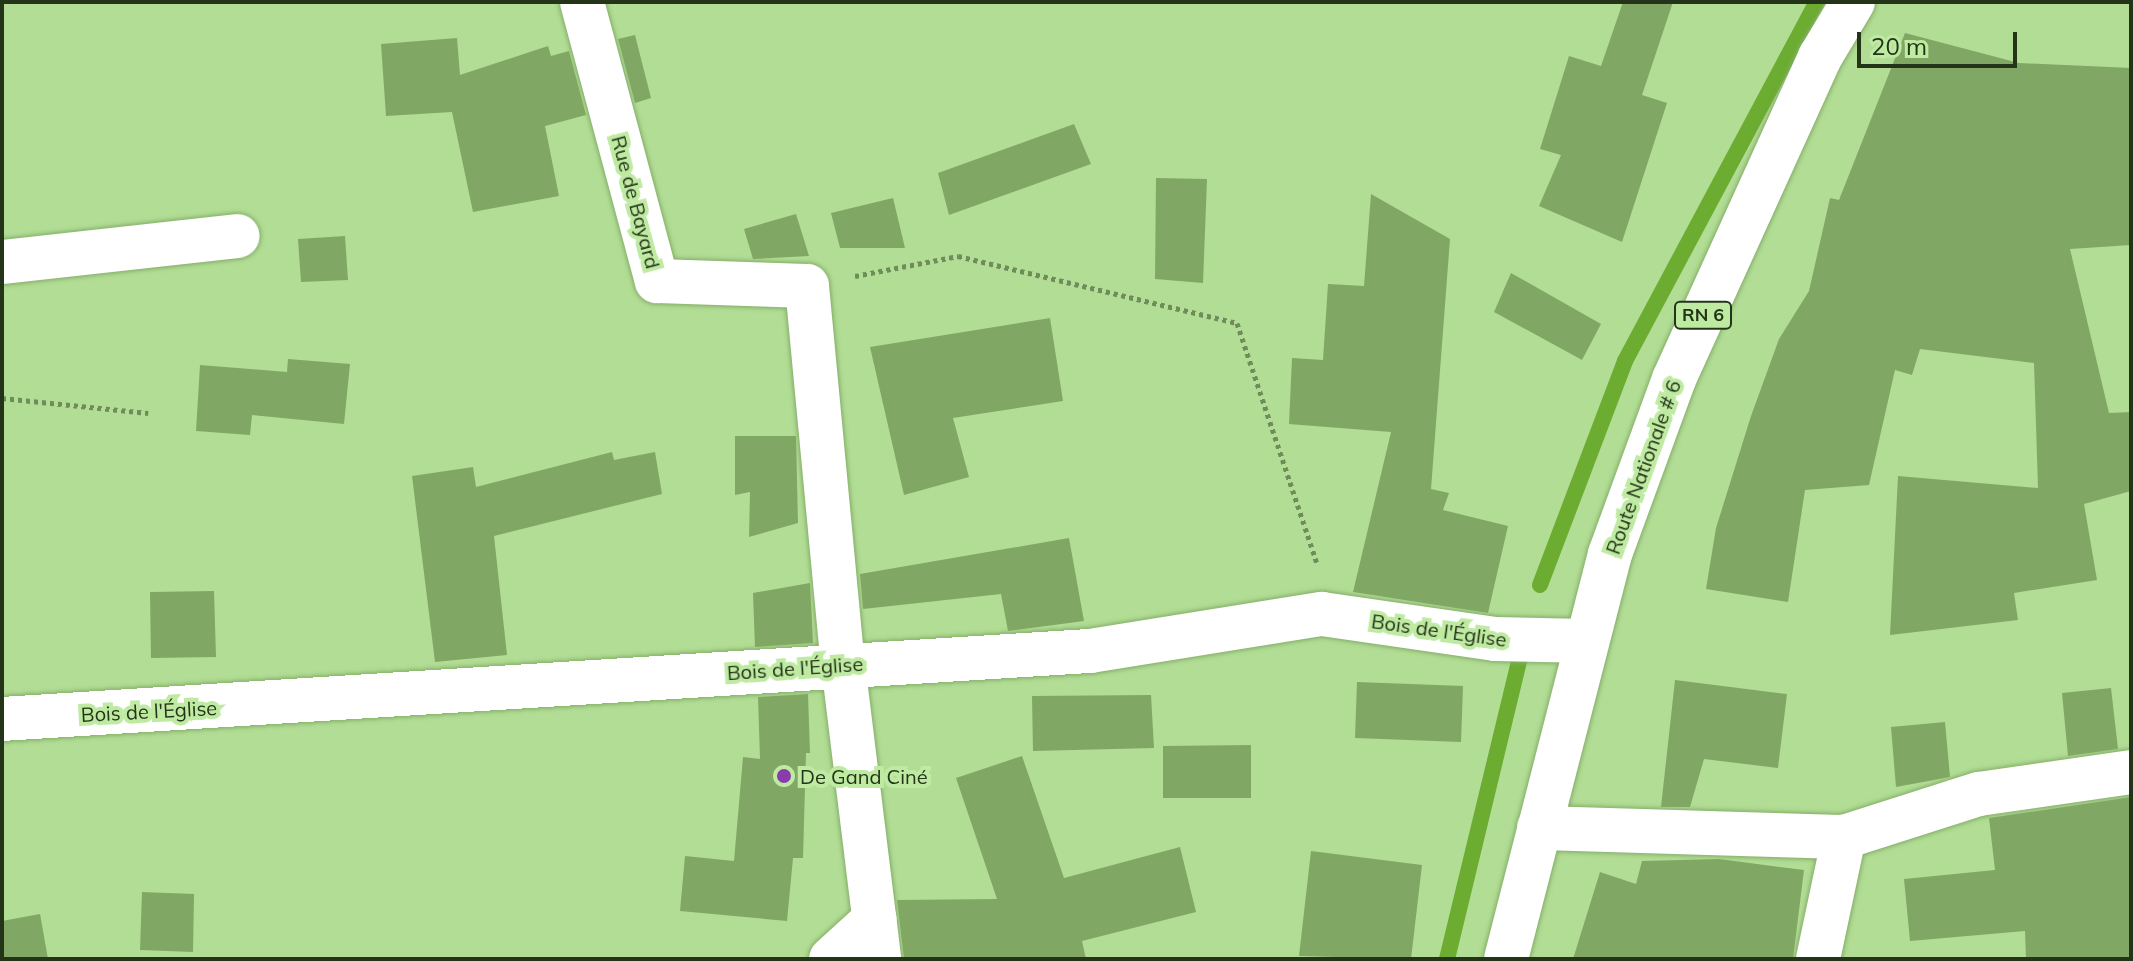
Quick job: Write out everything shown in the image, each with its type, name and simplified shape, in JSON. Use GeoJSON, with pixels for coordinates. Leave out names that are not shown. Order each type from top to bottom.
{"type":"FeatureCollection","features":[{"type":"Feature","properties":{"kind":"street","name":"Rue de Bayard"},"geometry":{"type":"LineString","coordinates":[[582,2],[657,281],[794,287]]}},
{"type":"Feature","properties":{"kind":"street","name":"Route Nationale # 6"},"geometry":{"type":"LineString","coordinates":[[1506,959],[1585,641],[1610,554],[1674,379],[1820,57],[1853,2]]}},
{"type":"Feature","properties":{"kind":"street"},"geometry":{"type":"LineString","coordinates":[[2,262],[238,236]]}},
{"type":"Feature","properties":{"kind":"street"},"geometry":{"type":"LineString","coordinates":[[794,287],[877,939],[831,959]]}},
{"type":"Feature","properties":{"kind":"street","name":"Bois de l'Église"},"geometry":{"type":"LineString","coordinates":[[2,719],[321,702],[843,664],[1090,651],[1333,615],[1495,639],[1585,641]]}},
{"type":"Feature","properties":{"kind":"street"},"geometry":{"type":"LineString","coordinates":[[1539,828],[1844,837],[1979,794],[2131,772]]}},
{"type":"Feature","properties":{"kind":"street"},"geometry":{"type":"LineString","coordinates":[[1818,959],[1844,837]]}},
{"type":"Feature","properties":{"kind":"path"},"geometry":{"type":"LineString","coordinates":[[794,287],[958,256],[1237,323],[1333,615]]}},
{"type":"Feature","properties":{"kind":"path"},"geometry":{"type":"LineString","coordinates":[[2,398],[148,413]]}},
{"type":"Feature","properties":{"kind":"building"},"geometry":{"type":"Polygon","coordinates":[[[1623,2],[1673,2],[1642,95],[1667,103],[1622,242],[1539,206],[1561,155],[1540,149],[1569,56],[1601,66],[1623,2]]]}},
{"type":"Feature","properties":{"kind":"building"},"geometry":{"type":"Polygon","coordinates":[[[1905,33],[2019,63],[2131,68],[2131,245],[2070,249],[2109,413],[2131,412],[2131,491],[2084,504],[2097,580],[2014,593],[2018,620],[1890,635],[1898,476],[2038,488],[2034,363],[1920,349],[1912,375],[1895,370],[1869,485],[1805,490],[1788,602],[1706,589],[1716,528],[1751,416],[1779,339],[1809,291],[1830,198],[1839,200],[1905,33]]]}},
{"type":"Feature","properties":{"kind":"building"},"geometry":{"type":"Polygon","coordinates":[[[635,35],[651,98],[635,103],[618,39],[635,35]]]}},
{"type":"Feature","properties":{"kind":"building"},"geometry":{"type":"Polygon","coordinates":[[[457,38],[460,75],[548,46],[551,56],[569,51],[586,115],[545,126],[559,196],[473,212],[452,112],[386,116],[381,44],[457,38]]]}},
{"type":"Feature","properties":{"kind":"building"},"geometry":{"type":"Polygon","coordinates":[[[1074,124],[1091,164],[949,215],[938,173],[1074,124]]]}},
{"type":"Feature","properties":{"kind":"building"},"geometry":{"type":"Polygon","coordinates":[[[1156,178],[1207,179],[1203,283],[1155,279],[1156,178]]]}},
{"type":"Feature","properties":{"kind":"building"},"geometry":{"type":"Polygon","coordinates":[[[1371,194],[1450,239],[1431,489],[1449,493],[1443,510],[1508,526],[1488,613],[1353,592],[1391,432],[1289,424],[1292,358],[1323,360],[1328,284],[1364,286],[1371,194]]]}},
{"type":"Feature","properties":{"kind":"building"},"geometry":{"type":"Polygon","coordinates":[[[893,198],[905,248],[840,248],[831,213],[893,198]]]}},
{"type":"Feature","properties":{"kind":"building"},"geometry":{"type":"Polygon","coordinates":[[[796,214],[809,256],[753,259],[744,229],[796,214]]]}},
{"type":"Feature","properties":{"kind":"building"},"geometry":{"type":"Polygon","coordinates":[[[345,236],[348,280],[301,282],[298,239],[345,236]]]}},
{"type":"Feature","properties":{"kind":"building"},"geometry":{"type":"Polygon","coordinates":[[[1511,273],[1601,324],[1582,360],[1494,312],[1511,273]]]}},
{"type":"Feature","properties":{"kind":"building"},"geometry":{"type":"Polygon","coordinates":[[[1050,318],[1063,401],[953,418],[969,477],[904,495],[870,347],[1050,318]]]}},
{"type":"Feature","properties":{"kind":"building"},"geometry":{"type":"Polygon","coordinates":[[[288,359],[350,364],[344,424],[252,415],[250,435],[196,431],[200,365],[287,372],[288,359]]]}},
{"type":"Feature","properties":{"kind":"building"},"geometry":{"type":"Polygon","coordinates":[[[735,436],[796,436],[798,523],[749,537],[750,492],[735,495],[735,436]]]}},
{"type":"Feature","properties":{"kind":"building"},"geometry":{"type":"Polygon","coordinates":[[[612,452],[614,460],[655,452],[662,494],[494,536],[507,655],[435,662],[412,476],[473,467],[476,487],[612,452]]]}},
{"type":"Feature","properties":{"kind":"building"},"geometry":{"type":"Polygon","coordinates":[[[1069,538],[1084,621],[1008,631],[1001,594],[863,609],[860,574],[1069,538]]]}},
{"type":"Feature","properties":{"kind":"building"},"geometry":{"type":"Polygon","coordinates":[[[810,583],[813,643],[755,647],[753,593],[810,583]]]}},
{"type":"Feature","properties":{"kind":"building"},"geometry":{"type":"Polygon","coordinates":[[[214,591],[216,657],[151,658],[150,592],[214,591]]]}},
{"type":"Feature","properties":{"kind":"building"},"geometry":{"type":"Polygon","coordinates":[[[1675,680],[1787,694],[1778,768],[1704,759],[1690,807],[1661,807],[1675,680]]]}},
{"type":"Feature","properties":{"kind":"building"},"geometry":{"type":"Polygon","coordinates":[[[1357,682],[1463,686],[1461,742],[1355,738],[1357,682]]]}},
{"type":"Feature","properties":{"kind":"building"},"geometry":{"type":"Polygon","coordinates":[[[2111,688],[2118,749],[2068,756],[2062,693],[2111,688]]]}},
{"type":"Feature","properties":{"kind":"building"},"geometry":{"type":"Polygon","coordinates":[[[808,694],[810,753],[806,753],[803,858],[793,858],[787,921],[680,911],[685,856],[734,861],[743,757],[760,759],[758,697],[808,694]]]}},
{"type":"Feature","properties":{"kind":"building"},"geometry":{"type":"Polygon","coordinates":[[[1151,695],[1154,748],[1033,751],[1032,696],[1151,695]]]}},
{"type":"Feature","properties":{"kind":"building"},"geometry":{"type":"Polygon","coordinates":[[[1945,722],[1950,777],[1896,787],[1891,727],[1945,722]]]}},
{"type":"Feature","properties":{"kind":"building"},"geometry":{"type":"Polygon","coordinates":[[[1251,745],[1251,798],[1163,798],[1163,746],[1251,745]]]}},
{"type":"Feature","properties":{"kind":"building"},"geometry":{"type":"Polygon","coordinates":[[[1022,756],[1064,878],[1180,847],[1196,912],[1082,941],[1086,959],[904,959],[897,900],[997,899],[956,778],[1022,756]]]}},
{"type":"Feature","properties":{"kind":"building"},"geometry":{"type":"Polygon","coordinates":[[[2131,797],[2131,959],[2026,959],[2025,931],[1910,941],[1904,879],[1995,870],[1989,818],[2131,797]]]}},
{"type":"Feature","properties":{"kind":"building"},"geometry":{"type":"Polygon","coordinates":[[[1311,851],[1422,865],[1411,959],[1299,956],[1311,851]]]}},
{"type":"Feature","properties":{"kind":"building"},"geometry":{"type":"Polygon","coordinates":[[[1719,859],[1804,870],[1793,959],[1573,959],[1600,872],[1636,884],[1642,861],[1719,859]]]}},
{"type":"Feature","properties":{"kind":"building"},"geometry":{"type":"Polygon","coordinates":[[[142,892],[194,894],[193,952],[140,950],[142,892]]]}},
{"type":"Feature","properties":{"kind":"building"},"geometry":{"type":"Polygon","coordinates":[[[40,914],[48,959],[2,959],[2,921],[40,914]]]}},
{"type":"Feature","properties":{"kind":"waterway"},"geometry":{"type":"LineString","coordinates":[[1540,585],[1625,361],[1817,2]]}},
{"type":"Feature","properties":{"kind":"waterway"},"geometry":{"type":"LineString","coordinates":[[1447,959],[1519,661]]}},
{"type":"Feature","properties":{"kind":"place","name":"De Gand Ciné"},"geometry":{"type":"Point","coordinates":[784,776]}}]}
